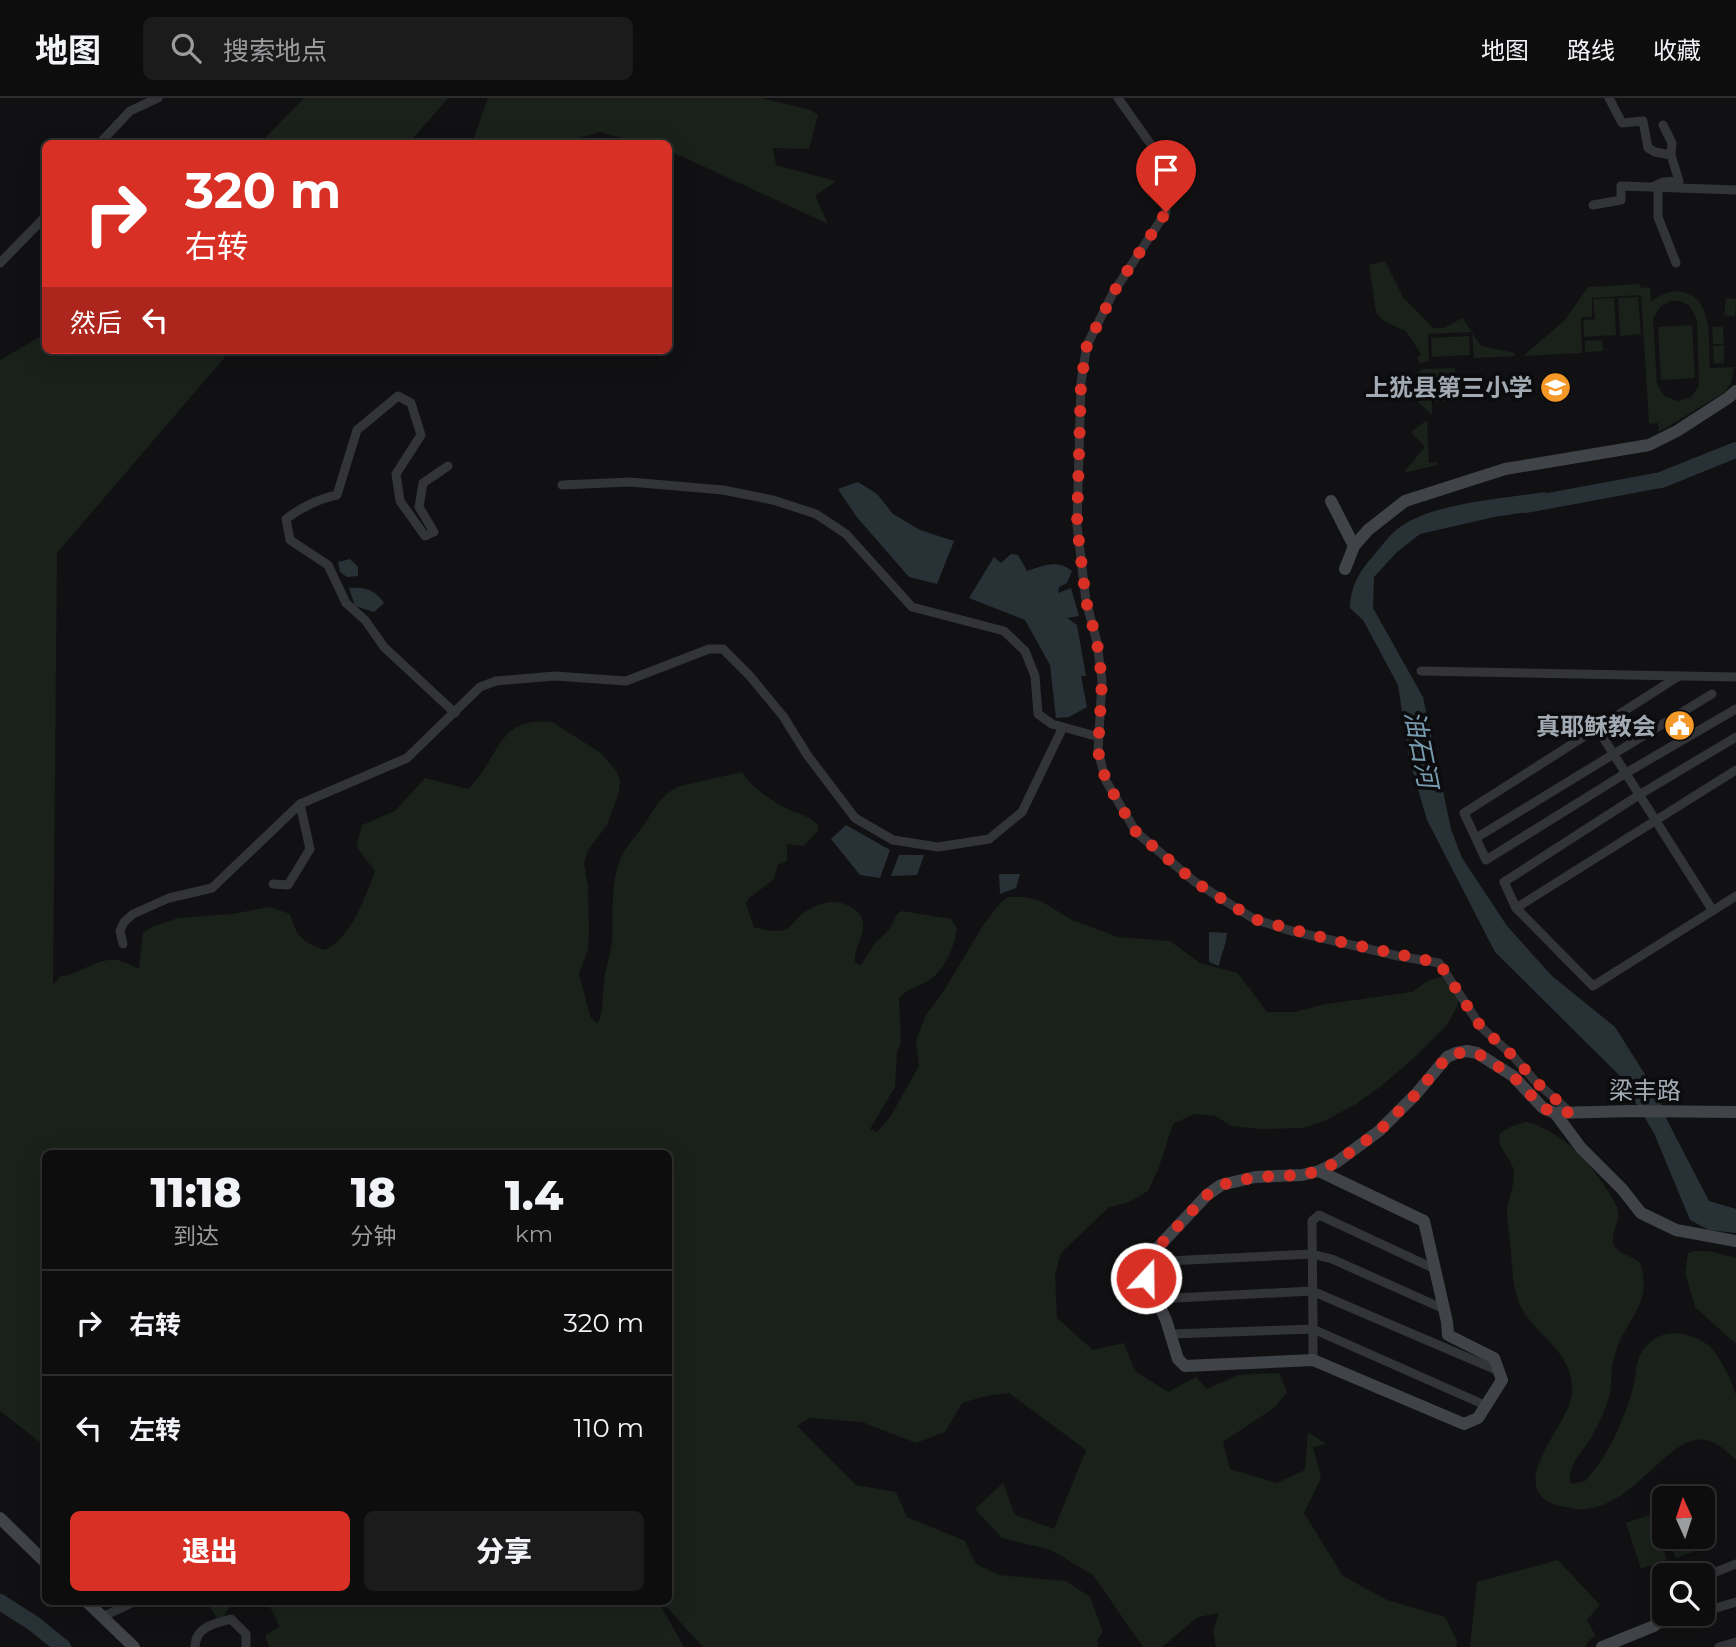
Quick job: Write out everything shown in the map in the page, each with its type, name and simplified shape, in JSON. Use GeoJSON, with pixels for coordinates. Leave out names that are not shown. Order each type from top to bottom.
{"type":"FeatureCollection","features":[{"type":"Feature","properties":{"kind":"street"},"geometry":{"type":"LineString","coordinates":[[103,140],[130,111],[158,98]]}},
{"type":"Feature","properties":{"kind":"street"},"geometry":{"type":"LineString","coordinates":[[1118,98],[1154,149],[1165,188],[1166,212],[1113,293],[1087,345],[1081,382],[1077,525],[1086,601],[1097,642],[1102,681],[1098,751],[1106,781],[1136,832],[1195,882],[1254,919],[1398,956],[1439,963],[1481,1027],[1570,1112]]}},
{"type":"Feature","properties":{"kind":"street"},"geometry":{"type":"LineString","coordinates":[[1609,98],[1622,123],[1643,121],[1648,148],[1671,155]]}},
{"type":"Feature","properties":{"kind":"street"},"geometry":{"type":"LineString","coordinates":[[1655,187],[1663,182],[1679,181],[1671,155],[1672,143],[1663,125]]}},
{"type":"Feature","properties":{"kind":"street"},"geometry":{"type":"LineString","coordinates":[[1593,205],[1620,200],[1621,186],[1736,190]]}},
{"type":"Feature","properties":{"kind":"street"},"geometry":{"type":"LineString","coordinates":[[1655,187],[1658,218],[1676,263]]}},
{"type":"Feature","properties":{"kind":"street"},"geometry":{"type":"LineString","coordinates":[[0,263],[42,220]]}},
{"type":"Feature","properties":{"kind":"street"},"geometry":{"type":"LineString","coordinates":[[1345,569],[1354,546],[1368,530],[1405,501],[1505,469],[1649,445],[1677,431],[1736,391]]}},
{"type":"Feature","properties":{"kind":"street"},"geometry":{"type":"LineString","coordinates":[[448,466],[423,484],[419,507],[434,532],[425,536],[400,501],[396,474],[421,435],[411,403],[398,396],[357,430],[337,495],[323,498],[286,519],[290,540],[328,565],[346,603],[365,620],[384,647],[455,713]]}},
{"type":"Feature","properties":{"kind":"street"},"geometry":{"type":"LineString","coordinates":[[562,485],[629,482],[723,489],[773,500],[816,514],[846,534],[912,607],[1004,631],[1025,651],[1035,676],[1038,714],[1052,724],[1099,737]]}},
{"type":"Feature","properties":{"kind":"street"},"geometry":{"type":"LineString","coordinates":[[1331,501],[1354,546]]}},
{"type":"Feature","properties":{"kind":"street"},"geometry":{"type":"LineString","coordinates":[[123,944],[120,931],[124,922],[133,914],[169,898],[212,888],[300,804],[407,758],[480,687],[496,681],[555,676],[625,681],[709,649],[723,649],[783,716],[808,756],[855,818],[892,840],[938,847],[989,839],[1022,812],[1063,727]]}},
{"type":"Feature","properties":{"kind":"street"},"geometry":{"type":"LineString","coordinates":[[1421,671],[1736,677]]}},
{"type":"Feature","properties":{"kind":"street"},"geometry":{"type":"LineString","coordinates":[[1679,676],[1464,813],[1486,860],[1736,709]]}},
{"type":"Feature","properties":{"kind":"street"},"geometry":{"type":"LineString","coordinates":[[1476,838],[1712,694]]}},
{"type":"Feature","properties":{"kind":"street"},"geometry":{"type":"LineString","coordinates":[[1597,728],[1713,911]]}},
{"type":"Feature","properties":{"kind":"street"},"geometry":{"type":"LineString","coordinates":[[1736,737],[1639,795],[1504,882],[1516,908],[1592,986],[1736,896]]}},
{"type":"Feature","properties":{"kind":"street"},"geometry":{"type":"LineString","coordinates":[[1516,908],[1736,770]]}},
{"type":"Feature","properties":{"kind":"street"},"geometry":{"type":"LineString","coordinates":[[273,884],[288,885],[310,849],[300,804]]}},
{"type":"Feature","properties":{"kind":"street"},"geometry":{"type":"LineString","coordinates":[[1319,1171],[1424,1221],[1448,1335],[1494,1358],[1499,1371],[1502,1380],[1487,1406],[1478,1418],[1464,1424],[1313,1360],[1185,1366],[1178,1359],[1171,1335],[1146,1278],[1146,1262],[1207,1195],[1221,1185],[1255,1177],[1302,1175],[1319,1171],[1337,1162],[1379,1131],[1416,1094],[1447,1057],[1456,1053],[1477,1053],[1513,1076],[1543,1108],[1555,1113],[1581,1148],[1622,1189],[1641,1213],[1676,1230],[1736,1241]]}},
{"type":"Feature","properties":{"kind":"street","name":"梁丰路"},"geometry":{"type":"LineString","coordinates":[[1555,1113],[1736,1112]]}},
{"type":"Feature","properties":{"kind":"street"},"geometry":{"type":"LineString","coordinates":[[1313,1360],[1312,1221],[1319,1215],[1435,1269]]}},
{"type":"Feature","properties":{"kind":"street"},"geometry":{"type":"LineString","coordinates":[[1146,1262],[1312,1254],[1332,1259],[1444,1309]]}},
{"type":"Feature","properties":{"kind":"street"},"geometry":{"type":"LineString","coordinates":[[1156,1299],[1312,1291],[1499,1371]]}},
{"type":"Feature","properties":{"kind":"street"},"geometry":{"type":"LineString","coordinates":[[1171,1335],[1313,1329],[1487,1406]]}},
{"type":"Feature","properties":{"kind":"street"},"geometry":{"type":"LineString","coordinates":[[0,1518],[42,1559]]}},
{"type":"Feature","properties":{"kind":"street"},"geometry":{"type":"LineString","coordinates":[[1715,1572],[1736,1564]]}},
{"type":"Feature","properties":{"kind":"street"},"geometry":{"type":"LineString","coordinates":[[1715,1608],[1736,1602]]}},
{"type":"Feature","properties":{"kind":"street"},"geometry":{"type":"LineString","coordinates":[[90,1605],[134,1647]]}},
{"type":"Feature","properties":{"kind":"street"},"geometry":{"type":"LineString","coordinates":[[102,1617],[128,1605]]}},
{"type":"Feature","properties":{"kind":"street"},"geometry":{"type":"LineString","coordinates":[[195,1647],[195,1641],[202,1630],[216,1622],[231,1619],[246,1634],[246,1647]]}},
{"type":"Feature","properties":{"kind":"street"},"geometry":{"type":"LineString","coordinates":[[1602,1647],[1654,1626]]}},
{"type":"Feature","properties":{"kind":"street"},"geometry":{"type":"LineString","coordinates":[[1719,1647],[1736,1642]]}},
{"type":"Feature","properties":{"kind":"shaded area"},"geometry":{"type":"Polygon","coordinates":[[[304,98],[448,98],[412,140],[263,140],[304,98]]]}},
{"type":"Feature","properties":{"kind":"shaded area"},"geometry":{"type":"Polygon","coordinates":[[[488,98],[761,98],[811,110],[818,115],[809,149],[773,148],[776,165],[836,181],[815,196],[828,224],[672,153],[672,140],[628,140],[600,132],[572,140],[473,140],[488,98]]]}},
{"type":"Feature","properties":{"kind":"shaded area"},"geometry":{"type":"Polygon","coordinates":[[[1385,261],[1403,297],[1433,328],[1444,328],[1462,318],[1472,332],[1428,334],[1429,361],[1420,363],[1417,358],[1421,354],[1406,331],[1383,321],[1376,312],[1369,265],[1385,261]]]}},
{"type":"Feature","properties":{"kind":"shaded area"},"geometry":{"type":"Polygon","coordinates":[[[1640,284],[1641,288],[1650,287],[1651,302],[1673,292],[1693,296],[1700,303],[1708,324],[1710,368],[1734,367],[1731,383],[1725,392],[1659,432],[1658,423],[1649,424],[1641,295],[1592,298],[1592,317],[1581,318],[1582,353],[1523,356],[1565,320],[1588,287],[1640,284]],[[1670,301],[1661,306],[1653,318],[1657,384],[1664,396],[1678,401],[1691,397],[1699,386],[1697,320],[1690,306],[1680,301],[1670,301]]]}},
{"type":"Feature","properties":{"kind":"shaded area"},"geometry":{"type":"Polygon","coordinates":[[[1638,297],[1641,334],[1620,336],[1618,298],[1638,297]]]}},
{"type":"Feature","properties":{"kind":"shaded area"},"geometry":{"type":"Polygon","coordinates":[[[1614,298],[1616,335],[1584,337],[1583,320],[1595,319],[1593,299],[1614,298]]]}},
{"type":"Feature","properties":{"kind":"shaded area"},"geometry":{"type":"Polygon","coordinates":[[[1726,298],[1736,299],[1735,317],[1724,315],[1726,298]]]}},
{"type":"Feature","properties":{"kind":"shaded area"},"geometry":{"type":"Polygon","coordinates":[[[1692,325],[1695,378],[1661,380],[1658,327],[1692,325]]]}},
{"type":"Feature","properties":{"kind":"shaded area"},"geometry":{"type":"Polygon","coordinates":[[[1723,326],[1724,344],[1713,344],[1712,327],[1723,326]]]}},
{"type":"Feature","properties":{"kind":"shaded area"},"geometry":{"type":"Polygon","coordinates":[[[1472,333],[1481,346],[1515,353],[1515,356],[1474,358],[1472,333]]]}},
{"type":"Feature","properties":{"kind":"shaded area"},"geometry":{"type":"Polygon","coordinates":[[[42,336],[42,354],[228,354],[57,553],[53,985],[61,976],[102,961],[120,961],[139,969],[143,933],[178,918],[232,914],[270,907],[290,914],[302,938],[325,950],[343,936],[350,926],[375,871],[356,846],[362,825],[395,811],[425,778],[468,789],[479,777],[501,741],[520,725],[534,722],[552,722],[601,753],[617,772],[620,781],[619,792],[607,825],[588,850],[584,863],[588,886],[589,933],[588,950],[579,973],[590,1016],[597,1024],[602,1010],[611,946],[613,893],[618,865],[627,847],[657,805],[669,792],[680,786],[742,772],[765,795],[818,825],[818,831],[803,846],[787,844],[787,861],[778,865],[773,880],[748,899],[746,904],[754,927],[770,931],[782,930],[813,907],[830,902],[842,903],[856,910],[863,921],[855,957],[855,962],[861,965],[875,943],[889,930],[897,914],[902,911],[951,919],[957,928],[954,943],[944,965],[928,981],[899,998],[901,1043],[897,1052],[895,1087],[870,1129],[877,1132],[890,1117],[919,1066],[916,1041],[926,1015],[984,924],[1008,897],[1041,901],[1072,920],[1118,937],[1170,941],[1200,963],[1238,973],[1267,1012],[1295,1012],[1326,1004],[1412,992],[1429,980],[1449,975],[1462,988],[1457,1007],[1447,1025],[1416,1056],[1356,1104],[1324,1121],[1303,1128],[1259,1129],[1232,1126],[1215,1116],[1194,1114],[1173,1124],[1148,1191],[1129,1202],[1109,1207],[1061,1253],[1055,1275],[1057,1318],[1093,1350],[1124,1343],[1135,1371],[1168,1392],[1196,1377],[1207,1389],[1238,1375],[1279,1373],[1287,1392],[1274,1408],[1223,1442],[1230,1469],[1277,1483],[1305,1470],[1308,1432],[1326,1444],[1313,1447],[1321,1478],[1304,1513],[1343,1576],[1387,1600],[1445,1617],[1457,1641],[1456,1647],[1216,1647],[1213,1631],[1219,1613],[1198,1617],[1162,1647],[1143,1647],[1093,1575],[1051,1550],[1002,1538],[975,1509],[1003,1483],[1015,1515],[1054,1529],[1086,1450],[1009,1393],[962,1403],[945,1432],[916,1443],[862,1422],[809,1418],[797,1426],[856,1485],[896,1492],[907,1517],[965,1541],[976,1564],[999,1575],[1066,1581],[1090,1597],[1103,1632],[1097,1640],[1098,1647],[703,1647],[665,1605],[672,1605],[672,1150],[42,1150],[42,1444],[0,1411],[0,360],[42,336]]]}},
{"type":"Feature","properties":{"kind":"shaded area"},"geometry":{"type":"Polygon","coordinates":[[[1469,336],[1470,355],[1432,357],[1431,338],[1469,336]]]}},
{"type":"Feature","properties":{"kind":"shaded area"},"geometry":{"type":"Polygon","coordinates":[[[1602,340],[1603,351],[1585,352],[1585,341],[1602,340]]]}},
{"type":"Feature","properties":{"kind":"shaded area"},"geometry":{"type":"Polygon","coordinates":[[[1724,345],[1724,363],[1714,364],[1713,346],[1724,345]]]}},
{"type":"Feature","properties":{"kind":"shaded area"},"geometry":{"type":"Polygon","coordinates":[[[1455,368],[1456,401],[1432,402],[1432,415],[1411,395],[1423,384],[1416,375],[1422,369],[1455,368]]]}},
{"type":"Feature","properties":{"kind":"shaded area"},"geometry":{"type":"Polygon","coordinates":[[[1427,420],[1429,463],[1437,462],[1437,465],[1403,473],[1425,447],[1411,432],[1427,420]]]}},
{"type":"Feature","properties":{"kind":"shaded area"},"geometry":{"type":"Polygon","coordinates":[[[1526,1122],[1545,1129],[1567,1143],[1593,1170],[1617,1208],[1614,1245],[1640,1263],[1644,1278],[1641,1301],[1614,1358],[1608,1401],[1592,1436],[1573,1464],[1571,1484],[1585,1481],[1602,1459],[1616,1435],[1627,1406],[1638,1360],[1651,1342],[1668,1334],[1678,1333],[1698,1339],[1708,1345],[1725,1368],[1736,1395],[1736,1460],[1710,1441],[1691,1441],[1676,1449],[1629,1490],[1611,1501],[1591,1508],[1556,1505],[1538,1492],[1535,1480],[1538,1466],[1569,1406],[1572,1394],[1567,1365],[1524,1312],[1514,1286],[1507,1211],[1514,1174],[1499,1141],[1500,1133],[1526,1122]]]}},
{"type":"Feature","properties":{"kind":"shaded area"},"geometry":{"type":"Polygon","coordinates":[[[1709,1251],[1736,1258],[1736,1344],[1695,1307],[1685,1273],[1688,1253],[1709,1251]]]}},
{"type":"Feature","properties":{"kind":"shaded area"},"geometry":{"type":"Polygon","coordinates":[[[1652,1514],[1652,1549],[1663,1549],[1667,1560],[1641,1569],[1626,1523],[1652,1514]]]}},
{"type":"Feature","properties":{"kind":"shaded area"},"geometry":{"type":"Polygon","coordinates":[[[1673,1549],[1701,1549],[1676,1558],[1673,1549]]]}},
{"type":"Feature","properties":{"kind":"shaded area"},"geometry":{"type":"Polygon","coordinates":[[[1558,1560],[1600,1605],[1587,1620],[1595,1635],[1586,1644],[1587,1647],[1470,1647],[1477,1582],[1558,1560]]]}},
{"type":"Feature","properties":{"kind":"shaded area"},"geometry":{"type":"Polygon","coordinates":[[[209,1605],[231,1605],[220,1623],[209,1605]]]}},
{"type":"Feature","properties":{"kind":"shaded area"},"geometry":{"type":"Polygon","coordinates":[[[269,1605],[660,1605],[684,1647],[269,1647],[265,1635],[280,1627],[269,1605]]]}},
{"type":"Feature","properties":{"kind":"water"},"geometry":{"type":"Polygon","coordinates":[[[858,482],[877,494],[893,514],[920,530],[954,541],[937,584],[909,577],[856,516],[838,489],[858,482]]]}},
{"type":"Feature","properties":{"kind":"water"},"geometry":{"type":"Polygon","coordinates":[[[1545,492],[1547,509],[1494,517],[1420,534],[1397,552],[1374,577],[1373,608],[1423,697],[1451,829],[1462,858],[1507,926],[1552,976],[1615,1027],[1656,1092],[1668,1122],[1709,1201],[1736,1209],[1736,1233],[1709,1230],[1690,1220],[1654,1133],[1619,1075],[1495,952],[1427,820],[1409,758],[1398,685],[1363,620],[1350,608],[1354,586],[1364,567],[1392,534],[1409,522],[1445,508],[1545,492]]]}},
{"type":"Feature","properties":{"kind":"water"},"geometry":{"type":"Polygon","coordinates":[[[1011,554],[1018,555],[1027,571],[1055,564],[1072,571],[1067,583],[1059,587],[1058,593],[1071,588],[1079,616],[1067,618],[1077,625],[1086,676],[1081,676],[1087,707],[1069,717],[1056,718],[1050,665],[1025,620],[969,598],[994,557],[1001,563],[1011,554]]]}},
{"type":"Feature","properties":{"kind":"water"},"geometry":{"type":"Polygon","coordinates":[[[350,559],[358,567],[358,576],[347,577],[340,572],[338,562],[350,559]]]}},
{"type":"Feature","properties":{"kind":"water"},"geometry":{"type":"Polygon","coordinates":[[[349,588],[369,590],[384,603],[374,612],[355,606],[349,588]]]}},
{"type":"Feature","properties":{"kind":"water"},"geometry":{"type":"Polygon","coordinates":[[[846,825],[890,850],[880,878],[860,875],[831,839],[846,825]]]}},
{"type":"Feature","properties":{"kind":"water"},"geometry":{"type":"Polygon","coordinates":[[[899,855],[924,855],[917,875],[891,876],[899,855]]]}},
{"type":"Feature","properties":{"kind":"water"},"geometry":{"type":"Polygon","coordinates":[[[999,874],[1020,874],[1016,888],[1000,894],[999,874]]]}},
{"type":"Feature","properties":{"kind":"water"},"geometry":{"type":"Polygon","coordinates":[[[1209,932],[1227,933],[1219,966],[1209,962],[1209,932]]]}},
{"type":"Feature","properties":{"kind":"waterway","name":"油石河"},"geometry":{"type":"LineString","coordinates":[[1526,505],[1661,480],[1736,450]]}},
{"type":"Feature","properties":{"kind":"waterway"},"geometry":{"type":"LineString","coordinates":[[0,1602],[63,1647]]}},
{"type":"Feature","properties":{"kind":"place","name":"上犹县第三小学"},"geometry":{"type":"Point","coordinates":[1556,387]}},
{"type":"Feature","properties":{"kind":"place","name":"真耶稣教会"},"geometry":{"type":"Point","coordinates":[1679,726]}},
{"type":"Feature","properties":{"kind":"route"},"geometry":{"type":"LineString","coordinates":[[1146,1278],[1144,1268],[1147,1259],[1207,1195],[1221,1185],[1236,1180],[1302,1175],[1319,1171],[1337,1162],[1379,1131],[1416,1094],[1447,1057],[1456,1053],[1477,1053],[1513,1076],[1543,1108],[1555,1113],[1570,1112],[1481,1027],[1439,963],[1288,930],[1254,919],[1195,882],[1136,832],[1106,781],[1098,751],[1102,681],[1097,642],[1086,601],[1077,525],[1081,382],[1087,345],[1113,293],[1166,212]]}}]}
